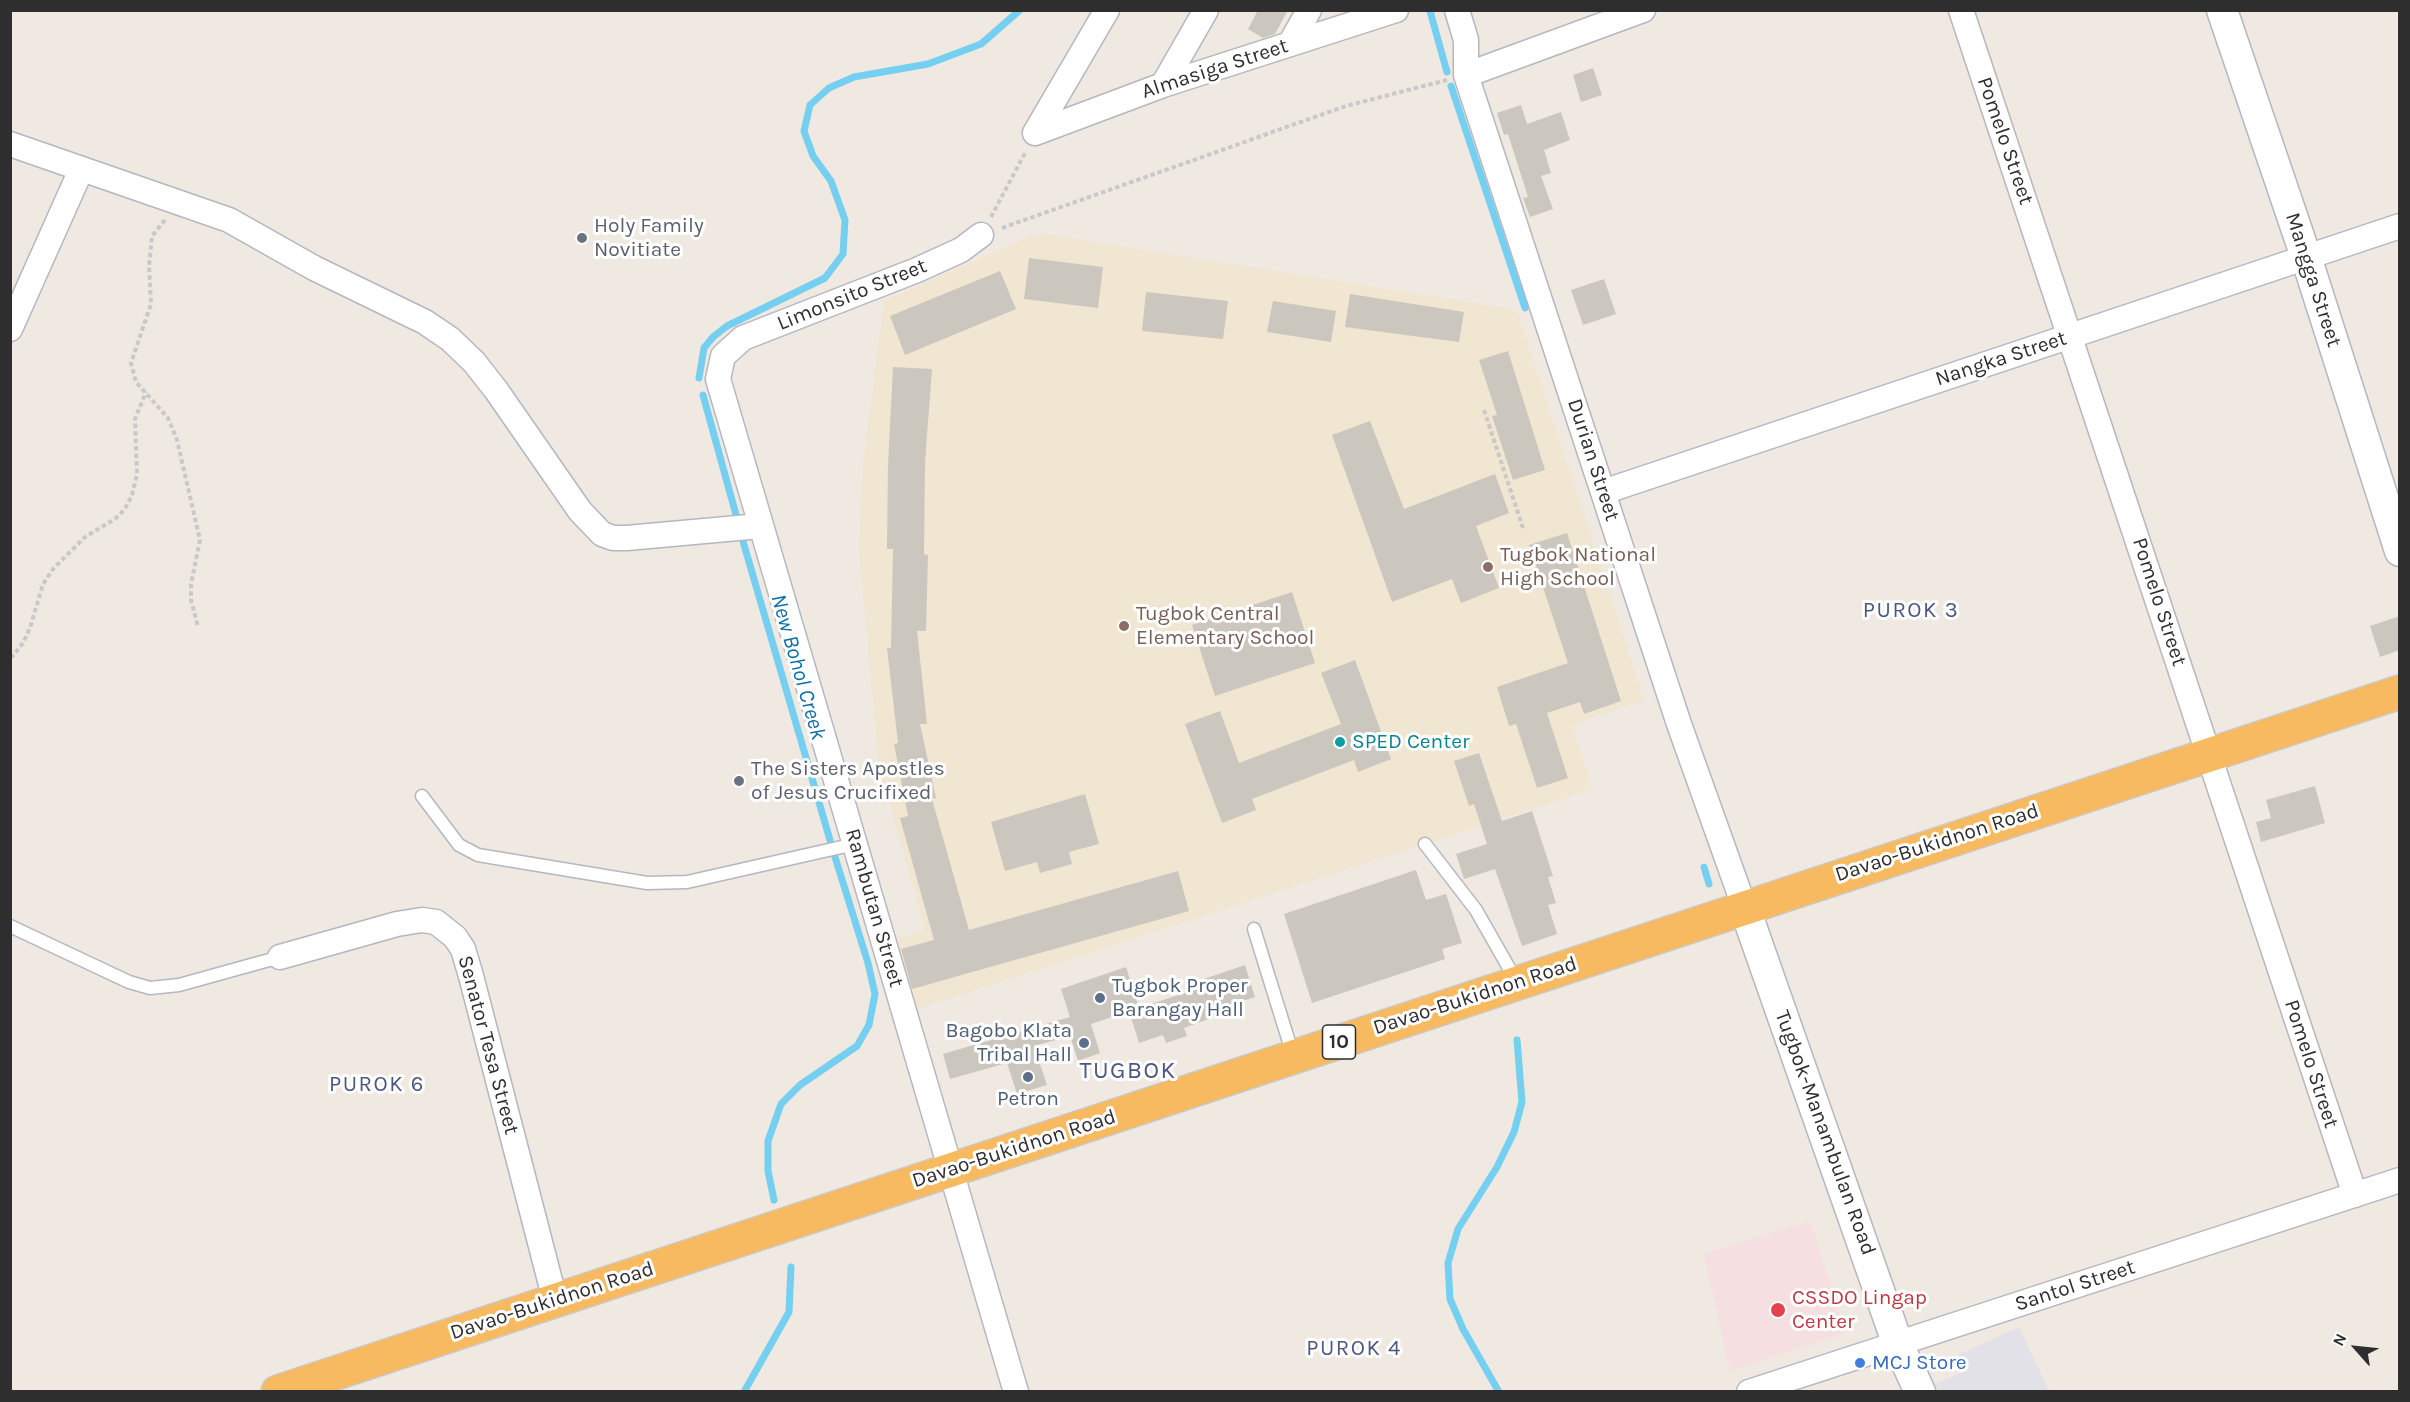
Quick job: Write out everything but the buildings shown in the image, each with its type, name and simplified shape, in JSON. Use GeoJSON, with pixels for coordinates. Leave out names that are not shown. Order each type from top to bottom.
{"type":"FeatureCollection","features":[{"type":"Feature","properties":{"kind":"highway","name":"Davao-Bukidnon Road"},"geometry":{"type":"LineString","coordinates":[[278,1392],[1744,906],[2400,692]]}},
{"type":"Feature","properties":{"kind":"street"},"geometry":{"type":"LineString","coordinates":[[1035,133],[1107,10]]}},
{"type":"Feature","properties":{"kind":"street"},"geometry":{"type":"LineString","coordinates":[[1163,85],[1206,10]]}},
{"type":"Feature","properties":{"kind":"street"},"geometry":{"type":"LineString","coordinates":[[1290,44],[1309,10]]}},
{"type":"Feature","properties":{"kind":"street","name":"Almasiga Street"},"geometry":{"type":"LineString","coordinates":[[1035,133],[1163,85],[1396,10]]}},
{"type":"Feature","properties":{"kind":"street","name":"Durian Street"},"geometry":{"type":"LineString","coordinates":[[1457,10],[1466,40],[1457,78],[1603,492],[1679,724],[1744,906]]}},
{"type":"Feature","properties":{"kind":"street"},"geometry":{"type":"LineString","coordinates":[[1457,78],[1643,10]]}},
{"type":"Feature","properties":{"kind":"street","name":"Pomelo Street"},"geometry":{"type":"LineString","coordinates":[[1961,10],[2355,1195]]}},
{"type":"Feature","properties":{"kind":"street","name":"Mangga Street"},"geometry":{"type":"LineString","coordinates":[[2222,10],[2306,257],[2400,551]]}},
{"type":"Feature","properties":{"kind":"street"},"geometry":{"type":"LineString","coordinates":[[10,144],[177,201],[250,231],[314,268],[425,322],[450,339],[474,362],[580,511],[602,534],[613,538],[627,538],[760,526]]}},
{"type":"Feature","properties":{"kind":"street"},"geometry":{"type":"LineString","coordinates":[[10,329],[81,170]]}},
{"type":"Feature","properties":{"kind":"street","name":"Nangka Street"},"geometry":{"type":"LineString","coordinates":[[1603,492],[2400,226]]}},
{"type":"Feature","properties":{"kind":"street","name":"Limonsito Street"},"geometry":{"type":"LineString","coordinates":[[723,356],[743,338],[936,262],[962,250],[981,235]]}},
{"type":"Feature","properties":{"kind":"street","name":"Rambutan Street"},"geometry":{"type":"LineString","coordinates":[[723,356],[719,367],[721,394],[1016,1392]]}},
{"type":"Feature","properties":{"kind":"street","name":"Tugbok-Manambulan Road"},"geometry":{"type":"LineString","coordinates":[[1744,906],[1897,1342],[1920,1392]]}},
{"type":"Feature","properties":{"kind":"street","name":"Senator Tesa Street"},"geometry":{"type":"LineString","coordinates":[[280,957],[397,924],[422,920],[447,928],[455,937],[463,949],[471,976],[555,1300]]}},
{"type":"Feature","properties":{"kind":"street","name":"Santol Street"},"geometry":{"type":"LineString","coordinates":[[1749,1392],[2400,1180]]}},
{"type":"Feature","properties":{"kind":"lane"},"geometry":{"type":"LineString","coordinates":[[422,796],[459,845],[478,855],[647,883],[687,882],[855,844]]}},
{"type":"Feature","properties":{"kind":"lane"},"geometry":{"type":"LineString","coordinates":[[1425,844],[1476,910],[1517,982]]}},
{"type":"Feature","properties":{"kind":"lane"},"geometry":{"type":"LineString","coordinates":[[10,926],[129,982],[150,987],[179,985],[280,957]]}},
{"type":"Feature","properties":{"kind":"lane"},"geometry":{"type":"LineString","coordinates":[[1254,929],[1294,1056]]}},
{"type":"Feature","properties":{"kind":"path"},"geometry":{"type":"LineString","coordinates":[[1008,225],[1346,106],[1457,78]]}},
{"type":"Feature","properties":{"kind":"path"},"geometry":{"type":"LineString","coordinates":[[981,235],[1035,133]]}},
{"type":"Feature","properties":{"kind":"path"},"geometry":{"type":"LineString","coordinates":[[177,201],[152,236],[149,266],[151,304],[131,363],[136,382],[168,418],[177,440],[200,540],[191,584],[191,600],[198,627]]}},
{"type":"Feature","properties":{"kind":"path"},"geometry":{"type":"LineString","coordinates":[[10,655],[13,656],[23,643],[30,628],[43,584],[53,569],[85,537],[115,519],[125,509],[132,495],[137,474],[135,419],[146,392]]}},
{"type":"Feature","properties":{"kind":"path"},"geometry":{"type":"LineString","coordinates":[[1484,410],[1524,531]]}},
{"type":"Feature","properties":{"kind":"shaded area","name":"Tugbok Central Elementary School"},"geometry":{"type":"Polygon","coordinates":[[[1038,233],[1517,310],[1644,700],[1572,725],[1593,789],[911,1011],[891,942],[925,930],[879,767],[859,549],[863,464],[884,301],[1038,233]]]}},
{"type":"Feature","properties":{"kind":"shaded area","name":"CSSDO Lingap Center"},"geometry":{"type":"Polygon","coordinates":[[[1810,1221],[1846,1333],[1730,1371],[1704,1254],[1810,1221]]]}},
{"type":"Feature","properties":{"kind":"shaded area"},"geometry":{"type":"Polygon","coordinates":[[[2019,1327],[2049,1391],[1933,1392],[1931,1386],[1965,1371],[1958,1355],[2019,1327]]]}},
{"type":"Feature","properties":{"kind":"waterway","name":"New Bohol Creek"},"geometry":{"type":"LineString","coordinates":[[699,378],[704,348],[713,337],[727,326],[825,278],[843,254],[845,220],[831,181],[813,156],[804,131],[810,105],[829,88],[854,77],[928,64],[981,44],[1020,10]]}},
{"type":"Feature","properties":{"kind":"waterway"},"geometry":{"type":"LineString","coordinates":[[1430,11],[1447,72]]}},
{"type":"Feature","properties":{"kind":"waterway"},"geometry":{"type":"LineString","coordinates":[[1451,86],[1525,308]]}},
{"type":"Feature","properties":{"kind":"waterway","name":"New Bohol Creek"},"geometry":{"type":"LineString","coordinates":[[703,395],[738,522]]}},
{"type":"Feature","properties":{"kind":"waterway","name":"New Bohol Creek"},"geometry":{"type":"LineString","coordinates":[[742,538],[830,840]]}},
{"type":"Feature","properties":{"kind":"waterway","name":"New Bohol Creek"},"geometry":{"type":"LineString","coordinates":[[774,1200],[768,1171],[768,1141],[781,1104],[800,1085],[857,1046],[869,1025],[875,994],[868,963],[835,857]]}},
{"type":"Feature","properties":{"kind":"waterway"},"geometry":{"type":"LineString","coordinates":[[1704,867],[1709,884]]}},
{"type":"Feature","properties":{"kind":"waterway"},"geometry":{"type":"LineString","coordinates":[[1499,1392],[1463,1329],[1450,1299],[1448,1263],[1458,1229],[1497,1167],[1514,1132],[1522,1102],[1517,1040]]}},
{"type":"Feature","properties":{"kind":"waterway","name":"New Bohol Creek"},"geometry":{"type":"LineString","coordinates":[[744,1392],[789,1312],[791,1267]]}},
{"type":"Feature","properties":{"kind":"place","name":"Holy Family Novitiate"},"geometry":{"type":"Point","coordinates":[582,238]}},
{"type":"Feature","properties":{"kind":"place","name":"Tugbok National High School"},"geometry":{"type":"Point","coordinates":[1488,567]}},
{"type":"Feature","properties":{"kind":"place","name":"Tugbok Central Elementary School"},"geometry":{"type":"Point","coordinates":[1124,626]}},
{"type":"Feature","properties":{"kind":"place","name":"SPED Center"},"geometry":{"type":"Point","coordinates":[1340,742]}},
{"type":"Feature","properties":{"kind":"place","name":"The Sisters Apostles of Jesus Crucifixed"},"geometry":{"type":"Point","coordinates":[739,781]}},
{"type":"Feature","properties":{"kind":"place","name":"Tugbok Proper Barangay Hall"},"geometry":{"type":"Point","coordinates":[1100,998]}},
{"type":"Feature","properties":{"kind":"place","name":"Bagobo Klata Tribal Hall"},"geometry":{"type":"Point","coordinates":[1084,1043]}},
{"type":"Feature","properties":{"kind":"place","name":"Petron"},"geometry":{"type":"Point","coordinates":[1028,1077]}},
{"type":"Feature","properties":{"kind":"place","name":"CSSDO Lingap Center"},"geometry":{"type":"Point","coordinates":[1778,1310]}},
{"type":"Feature","properties":{"kind":"place","name":"MCJ Store"},"geometry":{"type":"Point","coordinates":[1860,1363]}},
{"type":"Feature","properties":{"kind":"district","name":"PUROK 3"},"geometry":{"type":"Point","coordinates":[1911,611]}},
{"type":"Feature","properties":{"kind":"district","name":"TUGBOK"},"geometry":{"type":"Point","coordinates":[1128,1071]}},
{"type":"Feature","properties":{"kind":"district","name":"PUROK 6"},"geometry":{"type":"Point","coordinates":[377,1085]}},
{"type":"Feature","properties":{"kind":"district","name":"PUROK 4"},"geometry":{"type":"Point","coordinates":[1354,1349]}}]}
